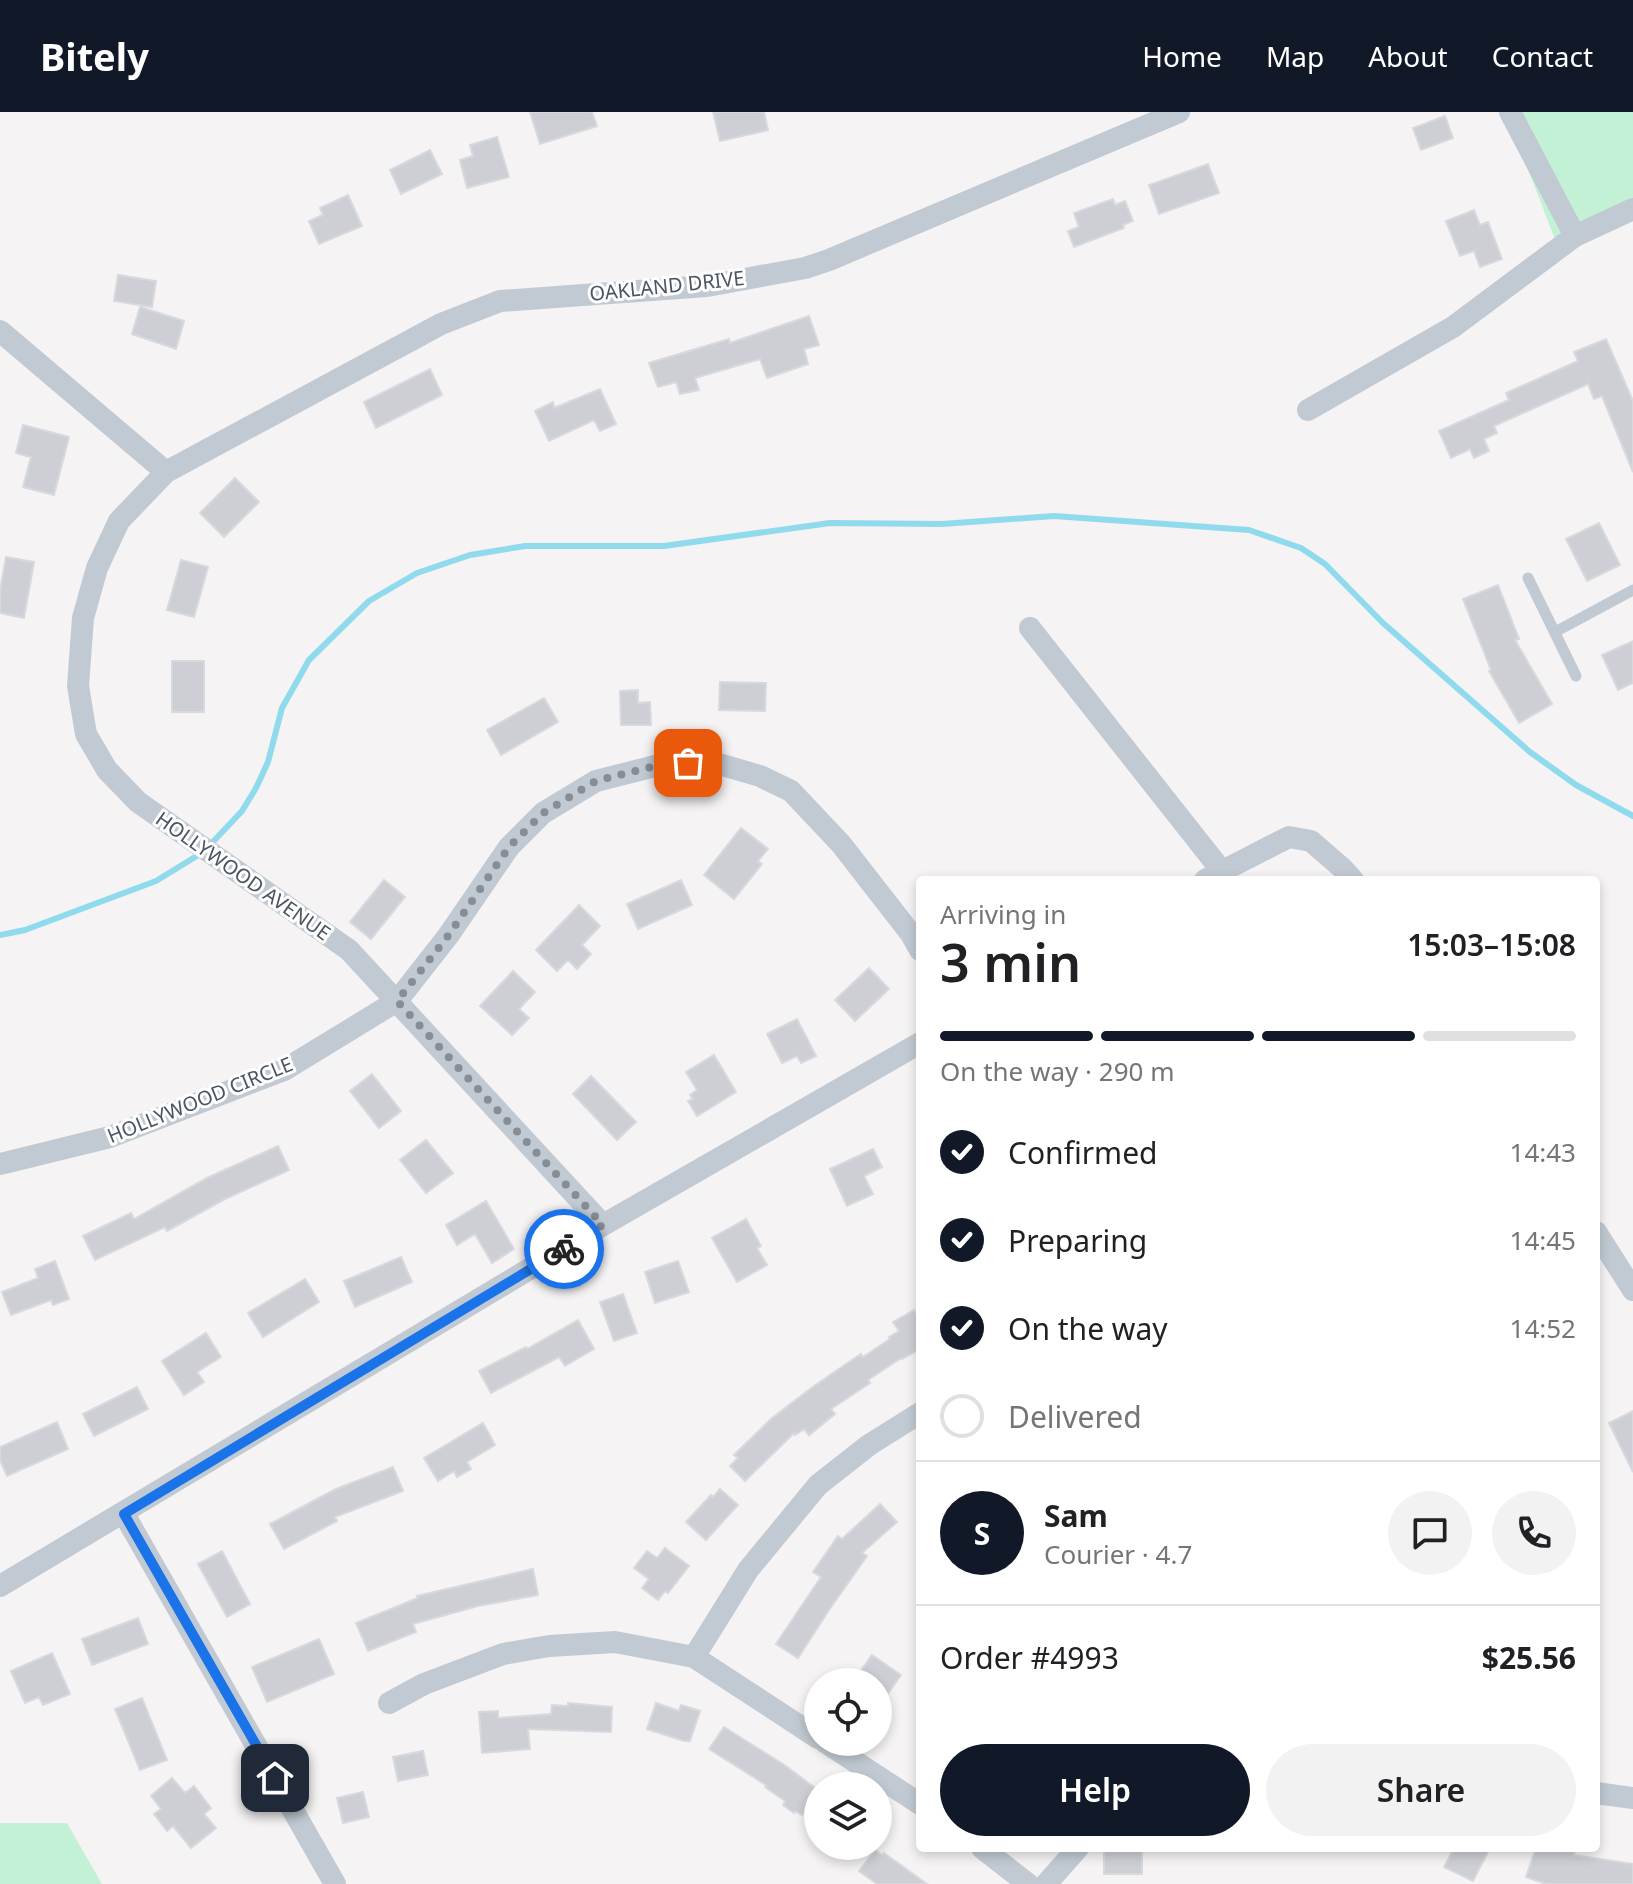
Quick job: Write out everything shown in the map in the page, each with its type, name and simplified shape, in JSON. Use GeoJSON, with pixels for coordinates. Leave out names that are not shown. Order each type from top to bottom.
{"type":"FeatureCollection","features":[{"type":"Feature","properties":{"kind":"street","name":"OAKLAND DRIVE"},"geometry":{"type":"LineString","coordinates":[[166,472],[441,324],[500,301],[707,286],[805,268],[1179,112]]}},
{"type":"Feature","properties":{"kind":"street"},"geometry":{"type":"LineString","coordinates":[[1510,112],[1575,236]]}},
{"type":"Feature","properties":{"kind":"street"},"geometry":{"type":"LineString","coordinates":[[1308,410],[1453,327],[1575,236],[1633,209]]}},
{"type":"Feature","properties":{"kind":"street"},"geometry":{"type":"LineString","coordinates":[[0,331],[166,472]]}},
{"type":"Feature","properties":{"kind":"street","name":"HOLLYWOOD AVENUE"},"geometry":{"type":"LineString","coordinates":[[166,472],[119,521],[97,568],[83,618],[78,686],[86,734],[107,770],[138,802],[349,950],[603,1225]]}},
{"type":"Feature","properties":{"kind":"street"},"geometry":{"type":"LineString","coordinates":[[1030,628],[1213,875],[1289,837],[1311,841],[1349,876]]}},
{"type":"Feature","properties":{"kind":"street","name":"HOLLYWOOD CIRCLE"},"geometry":{"type":"LineString","coordinates":[[0,1164],[110,1137],[284,1070],[397,1001],[448,936],[509,847],[543,813],[596,781],[663,764],[712,762],[760,776],[791,791],[841,844],[916,943]]}},
{"type":"Feature","properties":{"kind":"street"},"geometry":{"type":"LineString","coordinates":[[0,1586],[603,1225],[916,1045]]}},
{"type":"Feature","properties":{"kind":"street"},"geometry":{"type":"LineString","coordinates":[[1600,1238],[1633,1290]]}},
{"type":"Feature","properties":{"kind":"street"},"geometry":{"type":"LineString","coordinates":[[694,1657],[748,1570],[818,1485],[869,1445],[916,1416]]}},
{"type":"Feature","properties":{"kind":"street"},"geometry":{"type":"LineString","coordinates":[[124,1514],[335,1884]]}},
{"type":"Feature","properties":{"kind":"street"},"geometry":{"type":"LineString","coordinates":[[389,1703],[424,1684],[503,1654],[549,1646],[615,1642],[694,1657],[804,1729]]}},
{"type":"Feature","properties":{"kind":"street"},"geometry":{"type":"LineString","coordinates":[[846,1756],[916,1801]]}},
{"type":"Feature","properties":{"kind":"street"},"geometry":{"type":"LineString","coordinates":[[1600,1794],[1633,1798]]}},
{"type":"Feature","properties":{"kind":"street"},"geometry":{"type":"LineString","coordinates":[[987,1852],[1028,1884]]}},
{"type":"Feature","properties":{"kind":"street"},"geometry":{"type":"LineString","coordinates":[[1046,1884],[1074,1852]]}},
{"type":"Feature","properties":{"kind":"lane"},"geometry":{"type":"LineString","coordinates":[[1528,578],[1576,676]]}},
{"type":"Feature","properties":{"kind":"lane"},"geometry":{"type":"LineString","coordinates":[[1555,632],[1633,590]]}},
{"type":"Feature","properties":{"kind":"green space"},"geometry":{"type":"Polygon","coordinates":[[[1506,112],[1633,112],[1633,207],[1556,242],[1506,112]]]}},
{"type":"Feature","properties":{"kind":"green space"},"geometry":{"type":"Polygon","coordinates":[[[0,1823],[67,1823],[102,1884],[0,1884],[0,1823]]]}},
{"type":"Feature","properties":{"kind":"building"},"geometry":{"type":"Polygon","coordinates":[[[530,112],[592,112],[597,126],[540,144],[530,112]]]}},
{"type":"Feature","properties":{"kind":"building"},"geometry":{"type":"Polygon","coordinates":[[[713,112],[764,112],[768,130],[720,141],[713,112]]]}},
{"type":"Feature","properties":{"kind":"building"},"geometry":{"type":"Polygon","coordinates":[[[1445,116],[1453,138],[1421,150],[1413,128],[1445,116]]]}},
{"type":"Feature","properties":{"kind":"building"},"geometry":{"type":"Polygon","coordinates":[[[497,137],[509,177],[467,188],[460,160],[473,156],[470,145],[497,137]]]}},
{"type":"Feature","properties":{"kind":"building"},"geometry":{"type":"Polygon","coordinates":[[[430,150],[442,174],[401,194],[390,170],[430,150]]]}},
{"type":"Feature","properties":{"kind":"building"},"geometry":{"type":"Polygon","coordinates":[[[1208,164],[1219,193],[1159,214],[1149,185],[1208,164]]]}},
{"type":"Feature","properties":{"kind":"building"},"geometry":{"type":"Polygon","coordinates":[[[348,195],[362,226],[319,244],[309,221],[323,215],[320,208],[348,195]]]}},
{"type":"Feature","properties":{"kind":"building"},"geometry":{"type":"Polygon","coordinates":[[[1113,199],[1115,205],[1125,201],[1133,221],[1123,225],[1124,228],[1074,247],[1068,231],[1079,227],[1074,213],[1113,199]]]}},
{"type":"Feature","properties":{"kind":"building"},"geometry":{"type":"Polygon","coordinates":[[[1474,210],[1480,225],[1488,222],[1502,259],[1480,267],[1474,251],[1460,256],[1446,221],[1474,210]]]}},
{"type":"Feature","properties":{"kind":"building"},"geometry":{"type":"Polygon","coordinates":[[[118,275],[156,281],[152,307],[114,301],[118,275]]]}},
{"type":"Feature","properties":{"kind":"building"},"geometry":{"type":"Polygon","coordinates":[[[140,307],[184,321],[176,349],[132,334],[140,307]]]}},
{"type":"Feature","properties":{"kind":"building"},"geometry":{"type":"Polygon","coordinates":[[[809,316],[819,345],[804,349],[808,364],[767,378],[760,359],[695,378],[699,390],[680,394],[676,382],[658,387],[649,363],[729,339],[730,343],[809,316]]]}},
{"type":"Feature","properties":{"kind":"building"},"geometry":{"type":"Polygon","coordinates":[[[1606,339],[1633,401],[1633,472],[1602,396],[1594,399],[1588,384],[1494,426],[1497,433],[1484,439],[1489,451],[1474,458],[1470,449],[1451,458],[1439,431],[1509,400],[1506,393],[1578,361],[1574,352],[1606,339]]]}},
{"type":"Feature","properties":{"kind":"building"},"geometry":{"type":"Polygon","coordinates":[[[430,369],[442,395],[376,428],[364,402],[430,369]]]}},
{"type":"Feature","properties":{"kind":"building"},"geometry":{"type":"Polygon","coordinates":[[[600,389],[616,424],[600,431],[594,420],[549,441],[535,411],[553,402],[554,408],[600,389]]]}},
{"type":"Feature","properties":{"kind":"building"},"geometry":{"type":"Polygon","coordinates":[[[23,425],[69,437],[54,495],[23,487],[31,457],[16,453],[23,425]]]}},
{"type":"Feature","properties":{"kind":"building"},"geometry":{"type":"Polygon","coordinates":[[[235,478],[259,502],[224,537],[200,513],[235,478]]]}},
{"type":"Feature","properties":{"kind":"building"},"geometry":{"type":"Polygon","coordinates":[[[1599,523],[1620,565],[1587,581],[1566,539],[1599,523]]]}},
{"type":"Feature","properties":{"kind":"building"},"geometry":{"type":"Polygon","coordinates":[[[6,557],[34,562],[24,618],[0,613],[0,590],[6,557]]]}},
{"type":"Feature","properties":{"kind":"building"},"geometry":{"type":"Polygon","coordinates":[[[181,560],[208,567],[194,617],[167,610],[181,560]]]}},
{"type":"Feature","properties":{"kind":"building"},"geometry":{"type":"Polygon","coordinates":[[[1498,585],[1519,639],[1515,640],[1552,704],[1519,723],[1489,671],[1463,599],[1498,585]]]}},
{"type":"Feature","properties":{"kind":"building"},"geometry":{"type":"Polygon","coordinates":[[[1633,641],[1633,683],[1618,690],[1602,655],[1633,641]]]}},
{"type":"Feature","properties":{"kind":"building"},"geometry":{"type":"Polygon","coordinates":[[[172,661],[204,661],[204,712],[172,712],[172,661]]]}},
{"type":"Feature","properties":{"kind":"building"},"geometry":{"type":"Polygon","coordinates":[[[720,682],[766,683],[765,711],[719,710],[720,682]]]}},
{"type":"Feature","properties":{"kind":"building"},"geometry":{"type":"Polygon","coordinates":[[[638,690],[638,703],[650,702],[651,725],[621,725],[620,691],[638,690]]]}},
{"type":"Feature","properties":{"kind":"building"},"geometry":{"type":"Polygon","coordinates":[[[544,698],[558,722],[501,755],[487,730],[544,698]]]}},
{"type":"Feature","properties":{"kind":"building"},"geometry":{"type":"Polygon","coordinates":[[[741,828],[768,849],[758,861],[762,864],[734,899],[704,875],[741,828]]]}},
{"type":"Feature","properties":{"kind":"building"},"geometry":{"type":"Polygon","coordinates":[[[384,880],[405,897],[371,939],[350,922],[384,880]]]}},
{"type":"Feature","properties":{"kind":"building"},"geometry":{"type":"Polygon","coordinates":[[[681,880],[692,905],[638,929],[627,904],[681,880]]]}},
{"type":"Feature","properties":{"kind":"building"},"geometry":{"type":"Polygon","coordinates":[[[579,905],[600,926],[582,945],[591,954],[577,969],[568,960],[557,971],[536,950],[579,905]]]}},
{"type":"Feature","properties":{"kind":"building"},"geometry":{"type":"Polygon","coordinates":[[[869,968],[889,989],[855,1021],[835,1000],[869,968]]]}},
{"type":"Feature","properties":{"kind":"building"},"geometry":{"type":"Polygon","coordinates":[[[513,971],[535,992],[519,1009],[529,1018],[512,1035],[480,1006],[513,971]]]}},
{"type":"Feature","properties":{"kind":"building"},"geometry":{"type":"Polygon","coordinates":[[[797,1019],[816,1056],[801,1063],[797,1056],[782,1063],[767,1034],[797,1019]]]}},
{"type":"Feature","properties":{"kind":"building"},"geometry":{"type":"Polygon","coordinates":[[[714,1055],[736,1092],[697,1116],[688,1101],[693,1099],[690,1095],[697,1090],[686,1072],[714,1055]]]}},
{"type":"Feature","properties":{"kind":"building"},"geometry":{"type":"Polygon","coordinates":[[[372,1074],[401,1111],[379,1128],[350,1091],[372,1074]]]}},
{"type":"Feature","properties":{"kind":"building"},"geometry":{"type":"Polygon","coordinates":[[[591,1076],[636,1122],[617,1140],[573,1094],[591,1076]]]}},
{"type":"Feature","properties":{"kind":"building"},"geometry":{"type":"Polygon","coordinates":[[[426,1140],[453,1173],[426,1193],[400,1160],[426,1140]]]}},
{"type":"Feature","properties":{"kind":"building"},"geometry":{"type":"Polygon","coordinates":[[[278,1146],[289,1170],[225,1199],[167,1231],[165,1227],[95,1260],[83,1236],[131,1213],[134,1219],[207,1178],[278,1146]]]}},
{"type":"Feature","properties":{"kind":"building"},"geometry":{"type":"Polygon","coordinates":[[[873,1149],[882,1167],[864,1176],[873,1194],[847,1206],[830,1169],[873,1149]]]}},
{"type":"Feature","properties":{"kind":"building"},"geometry":{"type":"Polygon","coordinates":[[[486,1201],[514,1249],[492,1263],[475,1234],[457,1245],[446,1225],[486,1201]]]}},
{"type":"Feature","properties":{"kind":"building"},"geometry":{"type":"Polygon","coordinates":[[[746,1219],[761,1246],[757,1248],[767,1265],[737,1282],[712,1238],[746,1219]]]}},
{"type":"Feature","properties":{"kind":"building"},"geometry":{"type":"Polygon","coordinates":[[[401,1257],[412,1282],[355,1307],[344,1281],[401,1257]]]}},
{"type":"Feature","properties":{"kind":"building"},"geometry":{"type":"Polygon","coordinates":[[[55,1261],[69,1299],[53,1305],[51,1300],[11,1315],[2,1292],[38,1278],[35,1269],[55,1261]]]}},
{"type":"Feature","properties":{"kind":"building"},"geometry":{"type":"Polygon","coordinates":[[[678,1261],[689,1292],[655,1303],[645,1272],[678,1261]]]}},
{"type":"Feature","properties":{"kind":"building"},"geometry":{"type":"Polygon","coordinates":[[[305,1279],[319,1302],[263,1337],[248,1313],[305,1279]]]}},
{"type":"Feature","properties":{"kind":"building"},"geometry":{"type":"Polygon","coordinates":[[[623,1294],[637,1333],[614,1341],[600,1302],[623,1294]]]}},
{"type":"Feature","properties":{"kind":"building"},"geometry":{"type":"Polygon","coordinates":[[[914,1310],[916,1351],[868,1380],[870,1383],[831,1409],[835,1414],[809,1435],[804,1429],[794,1433],[745,1481],[730,1466],[738,1458],[734,1455],[772,1418],[861,1354],[863,1357],[890,1339],[899,1331],[893,1322],[914,1310]]]}},
{"type":"Feature","properties":{"kind":"building"},"geometry":{"type":"Polygon","coordinates":[[[578,1320],[594,1349],[565,1366],[559,1357],[491,1393],[479,1371],[527,1349],[578,1320]]]}},
{"type":"Feature","properties":{"kind":"building"},"geometry":{"type":"Polygon","coordinates":[[[206,1333],[221,1357],[197,1372],[204,1382],[184,1395],[162,1361],[206,1333]]]}},
{"type":"Feature","properties":{"kind":"building"},"geometry":{"type":"Polygon","coordinates":[[[137,1387],[148,1409],[94,1436],[83,1414],[137,1387]]]}},
{"type":"Feature","properties":{"kind":"building"},"geometry":{"type":"Polygon","coordinates":[[[1633,1411],[1633,1472],[1609,1423],[1633,1411]]]}},
{"type":"Feature","properties":{"kind":"building"},"geometry":{"type":"Polygon","coordinates":[[[57,1422],[68,1449],[7,1476],[0,1460],[0,1447],[57,1422]]]}},
{"type":"Feature","properties":{"kind":"building"},"geometry":{"type":"Polygon","coordinates":[[[483,1423],[495,1445],[467,1462],[471,1469],[457,1477],[454,1471],[438,1481],[424,1458],[483,1423]]]}},
{"type":"Feature","properties":{"kind":"building"},"geometry":{"type":"Polygon","coordinates":[[[393,1467],[403,1491],[335,1517],[337,1521],[284,1549],[270,1524],[336,1489],[393,1467]]]}},
{"type":"Feature","properties":{"kind":"building"},"geometry":{"type":"Polygon","coordinates":[[[720,1489],[738,1505],[706,1540],[686,1522],[720,1489]]]}},
{"type":"Feature","properties":{"kind":"building"},"geometry":{"type":"Polygon","coordinates":[[[880,1504],[897,1522],[862,1553],[867,1556],[798,1658],[776,1644],[821,1577],[813,1572],[838,1536],[842,1539],[880,1504]]]}},
{"type":"Feature","properties":{"kind":"building"},"geometry":{"type":"Polygon","coordinates":[[[665,1548],[689,1566],[668,1593],[665,1591],[658,1600],[642,1588],[649,1579],[634,1568],[647,1551],[657,1558],[665,1548]]]}},
{"type":"Feature","properties":{"kind":"building"},"geometry":{"type":"Polygon","coordinates":[[[222,1551],[250,1604],[227,1617],[198,1564],[222,1551]]]}},
{"type":"Feature","properties":{"kind":"building"},"geometry":{"type":"Polygon","coordinates":[[[533,1569],[538,1595],[478,1606],[413,1624],[416,1632],[368,1651],[356,1623],[417,1596],[533,1569]]]}},
{"type":"Feature","properties":{"kind":"building"},"geometry":{"type":"Polygon","coordinates":[[[138,1618],[148,1644],[92,1665],[82,1639],[138,1618]]]}},
{"type":"Feature","properties":{"kind":"building"},"geometry":{"type":"Polygon","coordinates":[[[319,1639],[334,1674],[267,1702],[252,1667],[319,1639]]]}},
{"type":"Feature","properties":{"kind":"building"},"geometry":{"type":"Polygon","coordinates":[[[52,1653],[70,1694],[43,1705],[39,1697],[25,1703],[11,1671],[52,1653]]]}},
{"type":"Feature","properties":{"kind":"building"},"geometry":{"type":"Polygon","coordinates":[[[872,1655],[891,1668],[863,1668],[872,1655]]]}},
{"type":"Feature","properties":{"kind":"building"},"geometry":{"type":"Polygon","coordinates":[[[892,1669],[901,1675],[892,1688],[892,1669]]]}},
{"type":"Feature","properties":{"kind":"building"},"geometry":{"type":"Polygon","coordinates":[[[142,1698],[167,1760],[140,1770],[115,1709],[142,1698]]]}},
{"type":"Feature","properties":{"kind":"building"},"geometry":{"type":"Polygon","coordinates":[[[568,1703],[612,1707],[611,1732],[528,1729],[530,1749],[482,1753],[479,1712],[498,1711],[498,1718],[551,1714],[552,1705],[568,1706],[568,1703]]]}},
{"type":"Feature","properties":{"kind":"building"},"geometry":{"type":"Polygon","coordinates":[[[656,1703],[679,1711],[681,1705],[700,1711],[690,1741],[647,1729],[656,1703]]]}},
{"type":"Feature","properties":{"kind":"building"},"geometry":{"type":"Polygon","coordinates":[[[724,1727],[783,1764],[804,1780],[804,1812],[802,1815],[794,1813],[766,1785],[709,1749],[724,1727]]]}},
{"type":"Feature","properties":{"kind":"building"},"geometry":{"type":"Polygon","coordinates":[[[423,1751],[428,1775],[398,1781],[393,1757],[423,1751]]]}},
{"type":"Feature","properties":{"kind":"building"},"geometry":{"type":"Polygon","coordinates":[[[172,1778],[185,1793],[194,1786],[211,1808],[204,1814],[216,1828],[191,1848],[173,1826],[167,1831],[154,1814],[161,1809],[151,1796],[172,1778]]]}},
{"type":"Feature","properties":{"kind":"building"},"geometry":{"type":"Polygon","coordinates":[[[363,1792],[369,1817],[343,1823],[337,1798],[363,1792]]]}},
{"type":"Feature","properties":{"kind":"building"},"geometry":{"type":"Polygon","coordinates":[[[1104,1852],[1142,1852],[1142,1874],[1104,1874],[1104,1852]]]}},
{"type":"Feature","properties":{"kind":"building"},"geometry":{"type":"Polygon","coordinates":[[[1452,1852],[1488,1852],[1473,1881],[1444,1867],[1452,1852]]]}},
{"type":"Feature","properties":{"kind":"building"},"geometry":{"type":"Polygon","coordinates":[[[1535,1852],[1575,1852],[1574,1855],[1633,1864],[1633,1884],[1546,1884],[1526,1877],[1535,1852]]]}},
{"type":"Feature","properties":{"kind":"building"},"geometry":{"type":"Polygon","coordinates":[[[892,1859],[927,1884],[877,1884],[859,1871],[867,1860],[892,1859]]]}},
{"type":"Feature","properties":{"kind":"waterway"},"geometry":{"type":"LineString","coordinates":[[209,846],[242,811],[256,788],[268,762],[282,708],[309,660],[369,601],[417,573],[470,555],[525,546],[664,546],[830,523],[942,524],[1054,516],[1249,530],[1301,548],[1325,564],[1383,623],[1530,752],[1576,785],[1633,816]]}},
{"type":"Feature","properties":{"kind":"waterway"},"geometry":{"type":"LineString","coordinates":[[0,935],[25,930],[156,881],[200,854]]}},
{"type":"Feature","properties":{"kind":"way so far"},"geometry":{"type":"LineString","coordinates":[[564,1249],[603,1225],[397,1001],[448,936],[509,847],[543,813],[596,781],[663,764],[688,763]]}},
{"type":"Feature","properties":{"kind":"route"},"geometry":{"type":"LineString","coordinates":[[275,1778],[124,1514],[564,1249]]}}]}
